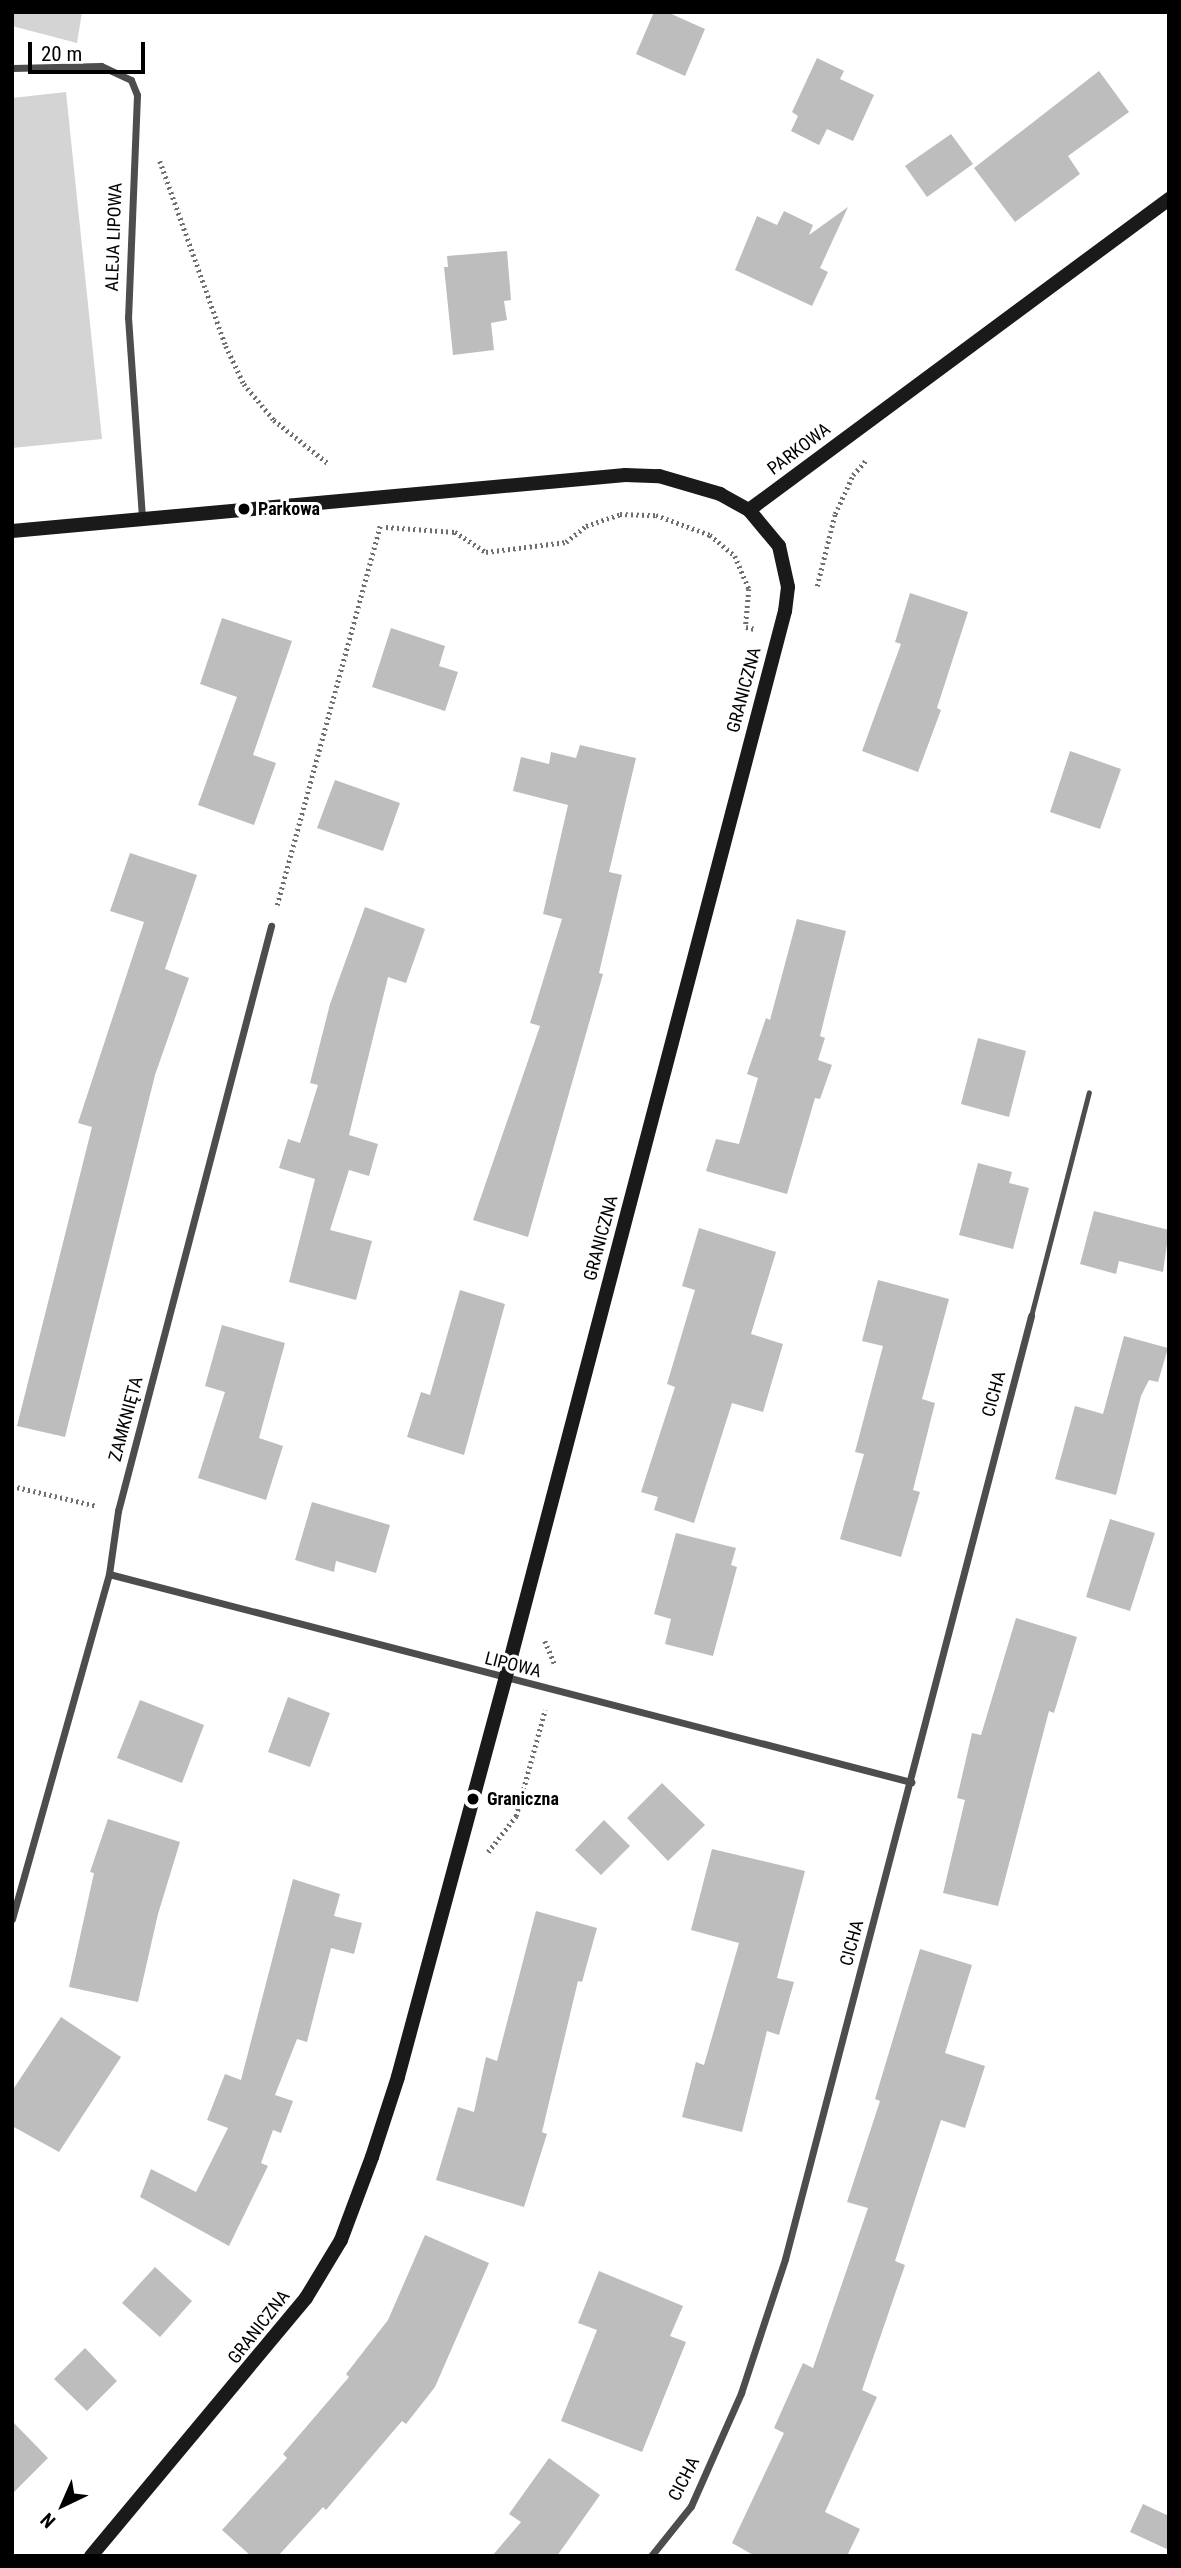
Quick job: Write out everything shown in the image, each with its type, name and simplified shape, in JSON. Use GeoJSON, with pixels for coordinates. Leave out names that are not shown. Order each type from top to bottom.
{"type":"FeatureCollection","features":[{"type":"Feature","properties":{"kind":"street","name":"ALEJA LIPOWA"},"geometry":{"type":"LineString","coordinates":[[12,68],[101,66],[131,80],[137,95],[128,317],[142,519]]}},
{"type":"Feature","properties":{"kind":"street","name":"PARKOWA"},"geometry":{"type":"LineString","coordinates":[[749,510],[1169,199]]}},
{"type":"Feature","properties":{"kind":"street"},"geometry":{"type":"LineString","coordinates":[[12,531],[636,475],[689,483],[749,510]]}},
{"type":"Feature","properties":{"kind":"street","name":"GRANICZNA"},"geometry":{"type":"LineString","coordinates":[[91,2556],[265,2352],[306,2298],[341,2241],[398,2077],[505,1680],[778,634],[788,587],[785,566],[765,526],[749,510]]}},
{"type":"Feature","properties":{"kind":"street","name":"ZAMKNIĘTA"},"geometry":{"type":"LineString","coordinates":[[12,1919],[109,1574],[118,1511],[271,926]]}},
{"type":"Feature","properties":{"kind":"street","name":"CICHA"},"geometry":{"type":"LineString","coordinates":[[651,2556],[691,2506],[741,2393],[785,2259],[1031,1316]]}},
{"type":"Feature","properties":{"kind":"street","name":"LIPOWA"},"geometry":{"type":"LineString","coordinates":[[109,1574],[505,1680],[911,1782]]}},
{"type":"Feature","properties":{"kind":"lane"},"geometry":{"type":"LineString","coordinates":[[1031,1316],[1089,1092]]}},
{"type":"Feature","properties":{"kind":"path"},"geometry":{"type":"LineString","coordinates":[[155,148],[226,346],[244,384],[274,420],[329,464]]}},
{"type":"Feature","properties":{"kind":"path"},"geometry":{"type":"LineString","coordinates":[[816,590],[835,514],[853,475],[870,456]]}},
{"type":"Feature","properties":{"kind":"path"},"geometry":{"type":"LineString","coordinates":[[271,926],[389,496]]}},
{"type":"Feature","properties":{"kind":"path"},"geometry":{"type":"LineString","coordinates":[[365,528],[379,526],[455,532],[486,552],[565,542],[586,526],[620,514],[656,515],[723,543],[746,573],[746,627],[778,634]]}},
{"type":"Feature","properties":{"kind":"path"},"geometry":{"type":"LineString","coordinates":[[12,1486],[118,1511]]}},
{"type":"Feature","properties":{"kind":"shaded area"},"geometry":{"type":"Polygon","coordinates":[[[12,12],[82,12],[77,43],[12,26],[12,12]]]}},
{"type":"Feature","properties":{"kind":"shaded area"},"geometry":{"type":"Polygon","coordinates":[[[66,92],[102,439],[12,448],[12,98],[66,92]]]}},
{"type":"Feature","properties":{"kind":"building"},"geometry":{"type":"Polygon","coordinates":[[[654,12],[667,12],[705,29],[685,76],[636,54],[654,12]]]}},
{"type":"Feature","properties":{"kind":"building"},"geometry":{"type":"Polygon","coordinates":[[[817,58],[844,71],[840,79],[874,95],[853,141],[827,129],[819,145],[791,131],[798,116],[792,112],[817,58]]]}},
{"type":"Feature","properties":{"kind":"building"},"geometry":{"type":"Polygon","coordinates":[[[1099,71],[1129,112],[1068,156],[1080,174],[1015,222],[974,168],[1099,71]]]}},
{"type":"Feature","properties":{"kind":"building"},"geometry":{"type":"Polygon","coordinates":[[[951,134],[973,164],[927,197],[905,166],[951,134]]]}},
{"type":"Feature","properties":{"kind":"building"},"geometry":{"type":"Polygon","coordinates":[[[848,207],[820,268],[828,272],[812,306],[735,270],[757,216],[777,225],[784,211],[813,225],[809,235],[848,207]]]}},
{"type":"Feature","properties":{"kind":"building"},"geometry":{"type":"Polygon","coordinates":[[[507,251],[511,300],[504,301],[507,320],[491,323],[494,350],[453,355],[444,267],[448,267],[447,256],[507,251]]]}},
{"type":"Feature","properties":{"kind":"building"},"geometry":{"type":"Polygon","coordinates":[[[910,593],[968,612],[937,708],[941,710],[918,772],[862,751],[901,644],[895,642],[910,593]]]}},
{"type":"Feature","properties":{"kind":"building"},"geometry":{"type":"Polygon","coordinates":[[[222,618],[292,641],[253,755],[276,763],[254,825],[198,805],[237,697],[200,684],[222,618]]]}},
{"type":"Feature","properties":{"kind":"building"},"geometry":{"type":"Polygon","coordinates":[[[391,628],[445,646],[439,666],[458,672],[445,711],[372,687],[391,628]]]}},
{"type":"Feature","properties":{"kind":"building"},"geometry":{"type":"Polygon","coordinates":[[[580,745],[636,758],[609,872],[622,875],[599,973],[603,974],[528,1237],[473,1220],[540,1026],[530,1023],[562,919],[543,914],[568,805],[513,791],[521,757],[549,764],[551,752],[576,758],[580,745]]]}},
{"type":"Feature","properties":{"kind":"building"},"geometry":{"type":"Polygon","coordinates":[[[1070,751],[1121,769],[1100,829],[1050,812],[1070,751]]]}},
{"type":"Feature","properties":{"kind":"building"},"geometry":{"type":"Polygon","coordinates":[[[335,780],[400,803],[383,851],[317,828],[335,780]]]}},
{"type":"Feature","properties":{"kind":"building"},"geometry":{"type":"Polygon","coordinates":[[[130,853],[197,875],[165,969],[189,978],[155,1075],[65,1437],[17,1426],[92,1127],[78,1123],[144,922],[110,911],[130,853]]]}},
{"type":"Feature","properties":{"kind":"building"},"geometry":{"type":"Polygon","coordinates":[[[365,907],[425,929],[406,983],[388,977],[349,1135],[378,1144],[369,1176],[349,1170],[330,1230],[372,1241],[356,1300],[289,1282],[315,1179],[279,1168],[288,1139],[300,1143],[318,1085],[310,1083],[330,1004],[365,907]]]}},
{"type":"Feature","properties":{"kind":"building"},"geometry":{"type":"Polygon","coordinates":[[[797,919],[846,931],[820,1036],[825,1038],[818,1060],[832,1065],[820,1099],[815,1098],[787,1194],[706,1171],[716,1139],[739,1144],[758,1078],[747,1074],[766,1018],[770,1020],[797,919]]]}},
{"type":"Feature","properties":{"kind":"building"},"geometry":{"type":"Polygon","coordinates":[[[978,1038],[1026,1051],[1009,1117],[961,1104],[978,1038]]]}},
{"type":"Feature","properties":{"kind":"building"},"geometry":{"type":"Polygon","coordinates":[[[978,1163],[1012,1172],[1009,1183],[1029,1188],[1013,1249],[959,1235],[978,1163]]]}},
{"type":"Feature","properties":{"kind":"building"},"geometry":{"type":"Polygon","coordinates":[[[1094,1211],[1169,1230],[1163,1272],[1119,1261],[1116,1274],[1080,1264],[1094,1211]]]}},
{"type":"Feature","properties":{"kind":"building"},"geometry":{"type":"Polygon","coordinates":[[[699,1228],[776,1252],[751,1334],[783,1344],[763,1412],[732,1403],[694,1523],[654,1510],[658,1497],[641,1492],[675,1387],[667,1384],[695,1290],[682,1286],[699,1228]]]}},
{"type":"Feature","properties":{"kind":"building"},"geometry":{"type":"Polygon","coordinates":[[[878,1280],[949,1299],[922,1399],[935,1403],[913,1490],[920,1492],[901,1557],[840,1539],[864,1454],[855,1452],[883,1346],[862,1341],[878,1280]]]}},
{"type":"Feature","properties":{"kind":"building"},"geometry":{"type":"Polygon","coordinates":[[[460,1290],[505,1304],[464,1455],[407,1437],[421,1392],[430,1395],[460,1290]]]}},
{"type":"Feature","properties":{"kind":"building"},"geometry":{"type":"Polygon","coordinates":[[[222,1325],[285,1343],[259,1438],[283,1446],[266,1500],[198,1478],[225,1392],[205,1386],[222,1325]]]}},
{"type":"Feature","properties":{"kind":"building"},"geometry":{"type":"Polygon","coordinates":[[[1124,1336],[1168,1348],[1158,1382],[1149,1380],[1141,1396],[1116,1495],[1055,1479],[1075,1406],[1103,1414],[1124,1336]]]}},
{"type":"Feature","properties":{"kind":"building"},"geometry":{"type":"Polygon","coordinates":[[[312,1502],[390,1525],[376,1573],[336,1561],[334,1572],[295,1560],[312,1502]]]}},
{"type":"Feature","properties":{"kind":"building"},"geometry":{"type":"Polygon","coordinates":[[[1110,1519],[1155,1533],[1130,1611],[1086,1597],[1110,1519]]]}},
{"type":"Feature","properties":{"kind":"building"},"geometry":{"type":"Polygon","coordinates":[[[676,1533],[736,1548],[731,1565],[737,1567],[713,1656],[665,1644],[671,1619],[654,1614],[676,1533]]]}},
{"type":"Feature","properties":{"kind":"building"},"geometry":{"type":"Polygon","coordinates":[[[1016,1618],[1077,1637],[1054,1713],[1049,1711],[998,1906],[943,1893],[965,1800],[957,1798],[972,1733],[981,1735],[1016,1618]]]}},
{"type":"Feature","properties":{"kind":"building"},"geometry":{"type":"Polygon","coordinates":[[[288,1697],[330,1713],[310,1767],[268,1752],[288,1697]]]}},
{"type":"Feature","properties":{"kind":"building"},"geometry":{"type":"Polygon","coordinates":[[[140,1700],[204,1725],[182,1783],[117,1758],[140,1700]]]}},
{"type":"Feature","properties":{"kind":"building"},"geometry":{"type":"Polygon","coordinates":[[[662,1783],[705,1825],[668,1861],[627,1818],[662,1783]]]}},
{"type":"Feature","properties":{"kind":"building"},"geometry":{"type":"Polygon","coordinates":[[[108,1819],[180,1842],[158,1914],[138,2002],[69,1987],[94,1873],[90,1872],[108,1819]]]}},
{"type":"Feature","properties":{"kind":"building"},"geometry":{"type":"Polygon","coordinates":[[[604,1820],[630,1846],[601,1875],[575,1850],[604,1820]]]}},
{"type":"Feature","properties":{"kind":"building"},"geometry":{"type":"Polygon","coordinates":[[[712,1849],[805,1871],[777,1978],[794,1982],[779,2035],[767,2031],[742,2132],[682,2117],[696,2062],[704,2065],[739,1943],[691,1930],[712,1849]]]}},
{"type":"Feature","properties":{"kind":"building"},"geometry":{"type":"Polygon","coordinates":[[[293,1879],[340,1894],[334,1916],[362,1923],[354,1954],[331,1948],[307,2042],[297,2039],[275,2095],[293,2101],[281,2133],[273,2130],[261,2163],[268,2166],[229,2246],[140,2197],[151,2169],[196,2192],[228,2128],[207,2120],[225,2074],[241,2080],[293,1879]]]}},
{"type":"Feature","properties":{"kind":"building"},"geometry":{"type":"Polygon","coordinates":[[[536,1911],[597,1928],[582,1982],[578,1981],[542,2132],[547,2134],[524,2207],[436,2180],[458,2107],[474,2112],[486,2057],[497,2061],[536,1911]]]}},
{"type":"Feature","properties":{"kind":"building"},"geometry":{"type":"Polygon","coordinates":[[[920,1949],[972,1965],[945,2053],[985,2066],[965,2128],[941,2120],[895,2261],[905,2265],[862,2390],[877,2397],[825,2512],[860,2529],[847,2556],[755,2556],[732,2543],[784,2433],[774,2428],[803,2363],[813,2368],[868,2208],[847,2202],[880,2101],[875,2099],[920,1949]]]}},
{"type":"Feature","properties":{"kind":"building"},"geometry":{"type":"Polygon","coordinates":[[[61,2017],[121,2057],[59,2152],[12,2126],[12,2091],[61,2017]]]}},
{"type":"Feature","properties":{"kind":"building"},"geometry":{"type":"Polygon","coordinates":[[[425,2235],[489,2263],[435,2387],[406,2424],[402,2421],[326,2510],[323,2507],[278,2556],[251,2556],[222,2530],[287,2458],[283,2454],[349,2377],[346,2374],[388,2320],[425,2235]]]}},
{"type":"Feature","properties":{"kind":"building"},"geometry":{"type":"Polygon","coordinates":[[[155,2267],[192,2301],[160,2337],[122,2303],[155,2267]]]}},
{"type":"Feature","properties":{"kind":"building"},"geometry":{"type":"Polygon","coordinates":[[[599,2271],[683,2306],[670,2336],[686,2342],[642,2452],[561,2421],[597,2330],[578,2323],[599,2271]]]}},
{"type":"Feature","properties":{"kind":"building"},"geometry":{"type":"Polygon","coordinates":[[[85,2348],[117,2381],[87,2411],[54,2379],[85,2348]]]}},
{"type":"Feature","properties":{"kind":"building"},"geometry":{"type":"Polygon","coordinates":[[[12,2421],[48,2458],[12,2494],[12,2421]]]}},
{"type":"Feature","properties":{"kind":"building"},"geometry":{"type":"Polygon","coordinates":[[[549,2458],[600,2495],[557,2556],[492,2556],[521,2522],[509,2514],[549,2458]]]}},
{"type":"Feature","properties":{"kind":"building"},"geometry":{"type":"Polygon","coordinates":[[[1143,2504],[1169,2516],[1169,2550],[1130,2532],[1143,2504]]]}},
{"type":"Feature","properties":{"kind":"place","name":"Parkowa"},"geometry":{"type":"Point","coordinates":[244,509]}},
{"type":"Feature","properties":{"kind":"place","name":"Graniczna"},"geometry":{"type":"Point","coordinates":[473,1799]}}]}
